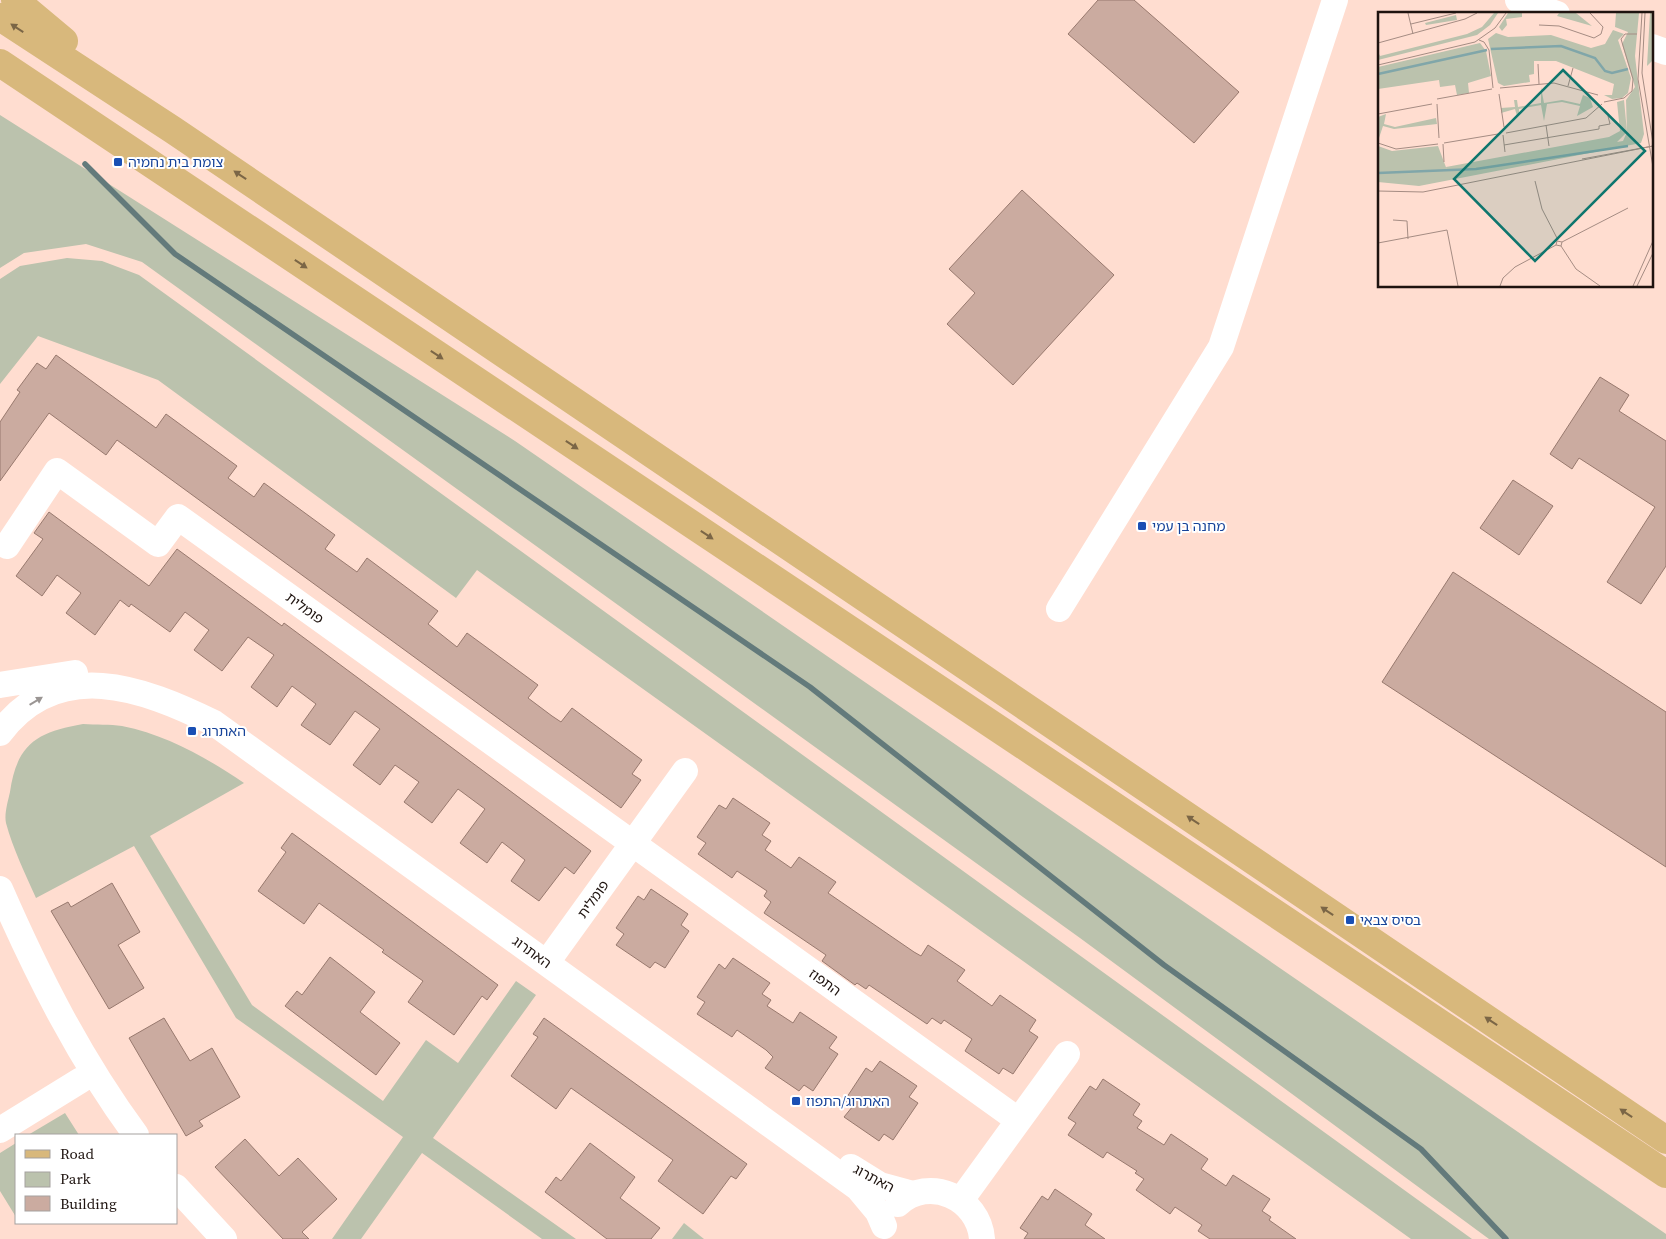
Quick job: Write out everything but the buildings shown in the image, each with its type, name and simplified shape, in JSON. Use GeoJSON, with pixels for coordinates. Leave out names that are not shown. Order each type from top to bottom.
{"type":"FeatureCollection","features":[{"type":"Feature","properties":{"kind":"main road"},"geometry":{"type":"LineString","coordinates":[[15,0],[173,130]]}},
{"type":"Feature","properties":{"kind":"main road"},"geometry":{"type":"LineString","coordinates":[[0,17],[173,130],[1666,1140]]}},
{"type":"Feature","properties":{"kind":"main road"},"geometry":{"type":"LineString","coordinates":[[0,63],[1666,1174]]}},
{"type":"Feature","properties":{"kind":"main road"},"geometry":{"type":"LineString","coordinates":[[0,80],[98,128]]}},
{"type":"Feature","properties":{"kind":"street"},"geometry":{"type":"LineString","coordinates":[[1059,609],[1221,347],[1335,0]]}},
{"type":"Feature","properties":{"kind":"street"},"geometry":{"type":"LineString","coordinates":[[1518,0],[1551,12]]}},
{"type":"Feature","properties":{"kind":"street"},"geometry":{"type":"LineString","coordinates":[[1654,48],[1666,52]]}},
{"type":"Feature","properties":{"kind":"street","name":"פומלית"},"geometry":{"type":"LineString","coordinates":[[7,546],[57,471],[158,544],[178,517],[632,844]]}},
{"type":"Feature","properties":{"kind":"street","name":"האתרוג"},"geometry":{"type":"LineString","coordinates":[[0,685],[61,674],[85,672],[116,673],[147,678],[195,696],[236,719],[553,954],[864,1176],[896,1191],[913,1194]]}},
{"type":"Feature","properties":{"kind":"street","name":"האתרוג"},"geometry":{"type":"LineString","coordinates":[[0,733],[19,713],[35,701],[67,688],[86,686],[108,686],[139,691],[164,699],[214,723],[858,1188],[878,1212],[883,1232]]}},
{"type":"Feature","properties":{"kind":"street","name":"פומלית"},"geometry":{"type":"LineString","coordinates":[[553,954],[685,772]]}},
{"type":"Feature","properties":{"kind":"street","name":"התפוז"},"geometry":{"type":"LineString","coordinates":[[632,844],[1018,1120]]}},
{"type":"Feature","properties":{"kind":"street"},"geometry":{"type":"LineString","coordinates":[[0,890],[39,976],[67,1028],[118,1111],[135,1134]]}},
{"type":"Feature","properties":{"kind":"street"},"geometry":{"type":"LineString","coordinates":[[0,928],[30,992],[81,1080],[118,1134]]}},
{"type":"Feature","properties":{"kind":"street"},"geometry":{"type":"LineString","coordinates":[[961,1200],[1067,1054]]}},
{"type":"Feature","properties":{"kind":"street"},"geometry":{"type":"LineString","coordinates":[[0,1130],[81,1080]]}},
{"type":"Feature","properties":{"kind":"street"},"geometry":{"type":"LineString","coordinates":[[178,1189],[224,1239]]}},
{"type":"Feature","properties":{"kind":"street"},"geometry":{"type":"LineString","coordinates":[[883,1232],[895,1207],[913,1194],[938,1191],[961,1200],[977,1219],[982,1239]]}},
{"type":"Feature","properties":{"kind":"street"},"geometry":{"type":"LineString","coordinates":[[178,1210],[205,1239]]}},
{"type":"Feature","properties":{"kind":"green space"},"geometry":{"type":"Polygon","coordinates":[[[0,115],[515,441],[1666,1234],[1666,1239],[1489,1239],[1080,938],[142,262],[86,244],[24,253],[0,268],[0,115]]]}},
{"type":"Feature","properties":{"kind":"green space"},"geometry":{"type":"Polygon","coordinates":[[[67,258],[102,261],[139,275],[1472,1239],[1411,1239],[477,570],[456,598],[158,380],[38,336],[0,384],[0,279],[20,266],[67,258]]]}},
{"type":"Feature","properties":{"kind":"green space"},"geometry":{"type":"Polygon","coordinates":[[[83,724],[122,726],[155,735],[201,756],[244,783],[150,836],[252,1005],[383,1101],[426,1040],[458,1063],[516,981],[536,995],[433,1138],[576,1239],[542,1239],[422,1153],[361,1239],[332,1239],[403,1137],[236,1018],[134,846],[36,898],[6,823],[6,812],[13,775],[24,751],[32,743],[54,731],[83,724]]]}},
{"type":"Feature","properties":{"kind":"green space"},"geometry":{"type":"Polygon","coordinates":[[[65,1113],[78,1134],[30,1134],[65,1113]]]}},
{"type":"Feature","properties":{"kind":"green space"},"geometry":{"type":"Polygon","coordinates":[[[15,1144],[15,1215],[0,1191],[0,1153],[15,1144]]]}},
{"type":"Feature","properties":{"kind":"green space"},"geometry":{"type":"Polygon","coordinates":[[[684,1223],[704,1239],[672,1239],[684,1223]]]}},
{"type":"Feature","properties":{"kind":"waterway"},"geometry":{"type":"LineString","coordinates":[[85,164],[175,254],[810,687],[1164,965],[1421,1149],[1506,1239]]}},
{"type":"Feature","properties":{"kind":"place","name":"צומת בית נחמיה"},"geometry":{"type":"Point","coordinates":[118,162]}},
{"type":"Feature","properties":{"kind":"place","name":"מחנה בן עמי"},"geometry":{"type":"Point","coordinates":[1142,526]}},
{"type":"Feature","properties":{"kind":"place","name":"האתרוג"},"geometry":{"type":"Point","coordinates":[192,731]}},
{"type":"Feature","properties":{"kind":"place","name":"בסיס צבאי"},"geometry":{"type":"Point","coordinates":[1350,920]}},
{"type":"Feature","properties":{"kind":"place","name":"האתרוג/התפוז"},"geometry":{"type":"Point","coordinates":[796,1101]}}]}
